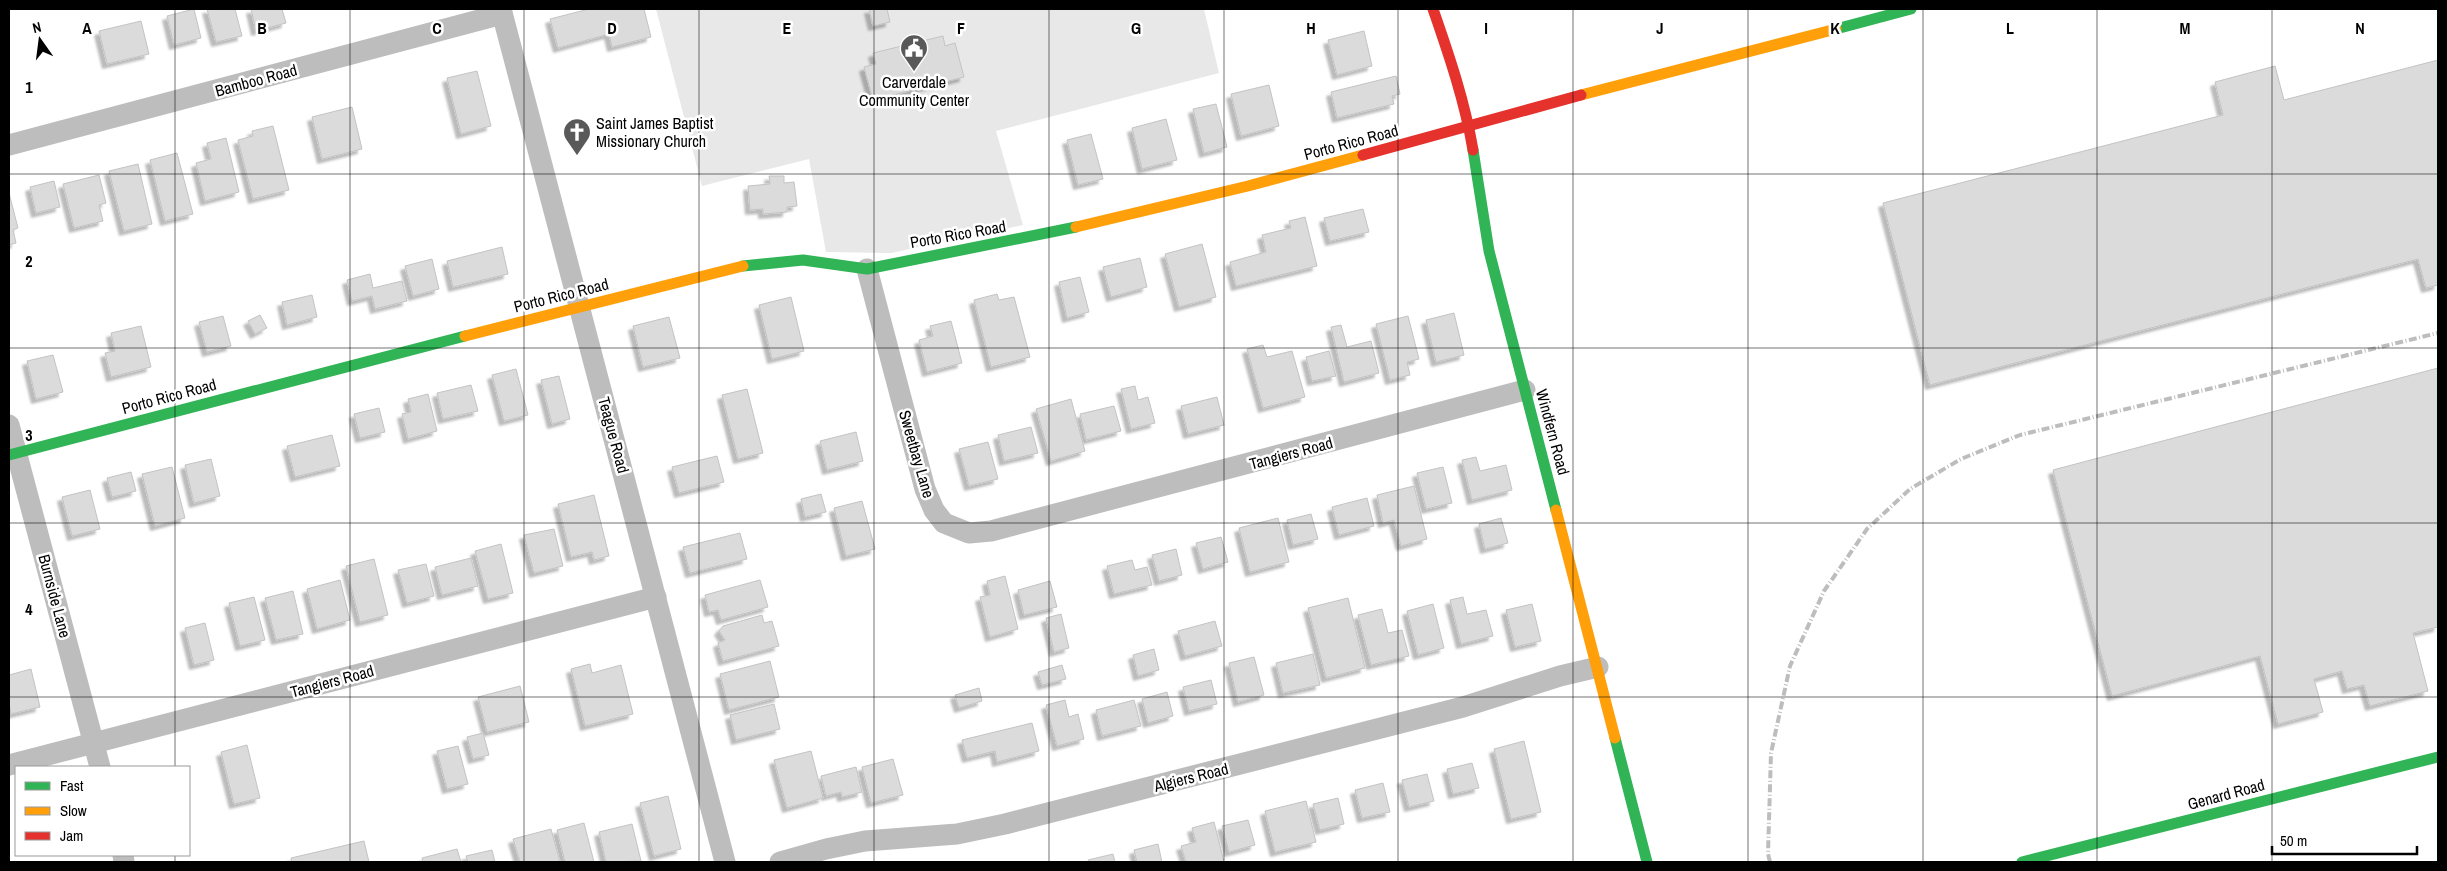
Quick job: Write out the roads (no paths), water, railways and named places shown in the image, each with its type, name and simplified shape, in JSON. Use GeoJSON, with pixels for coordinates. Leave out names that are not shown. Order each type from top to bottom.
{"type":"FeatureCollection","features":[{"type":"Feature","properties":{"kind":"street","name":"Windfern Road"},"geometry":{"type":"LineString","coordinates":[[1433,9],[1453,66],[1469,126],[1489,251],[1647,862]]}},
{"type":"Feature","properties":{"kind":"street","name":"Porto Rico Road"},"geometry":{"type":"LineString","coordinates":[[12,454],[754,263],[803,260],[867,269],[1096,223],[1248,186],[1911,9]]}},
{"type":"Feature","properties":{"kind":"street","name":"Bamboo Road"},"geometry":{"type":"LineString","coordinates":[[9,145],[502,12]]}},
{"type":"Feature","properties":{"kind":"street","name":"Teague Road"},"geometry":{"type":"LineString","coordinates":[[502,12],[581,307],[725,862]]}},
{"type":"Feature","properties":{"kind":"street","name":"Sweetbay Lane"},"geometry":{"type":"LineString","coordinates":[[867,269],[925,489],[934,510],[944,523],[969,533],[991,531],[1056,515]]}},
{"type":"Feature","properties":{"kind":"street","name":"Tangiers Road"},"geometry":{"type":"LineString","coordinates":[[1056,515],[1525,390]]}},
{"type":"Feature","properties":{"kind":"street","name":"Burnside Lane"},"geometry":{"type":"LineString","coordinates":[[9,425],[12,454],[100,766]]}},
{"type":"Feature","properties":{"kind":"street","name":"Tangiers Road"},"geometry":{"type":"LineString","coordinates":[[9,765],[656,597]]}},
{"type":"Feature","properties":{"kind":"street","name":"Algiers Road"},"geometry":{"type":"LineString","coordinates":[[780,862],[826,849],[865,841],[957,834],[1005,824],[1462,707],[1560,676],[1598,667]]}},
{"type":"Feature","properties":{"kind":"street","name":"Genard Road"},"geometry":{"type":"LineString","coordinates":[[2022,862],[2438,757]]}},
{"type":"Feature","properties":{"kind":"railway"},"geometry":{"type":"LineString","coordinates":[[1770,862],[1768,854],[1771,753],[1790,666],[1824,591],[1867,529],[1910,489],[1961,459],[2020,435],[2438,333]]}},
{"type":"Feature","properties":{"kind":"place","name":"Carverdale Community Center"},"geometry":{"type":"Point","coordinates":[914,72]}},
{"type":"Feature","properties":{"kind":"place","name":"Saint James Baptist Missionary Church"},"geometry":{"type":"Point","coordinates":[577,156]}}]}
